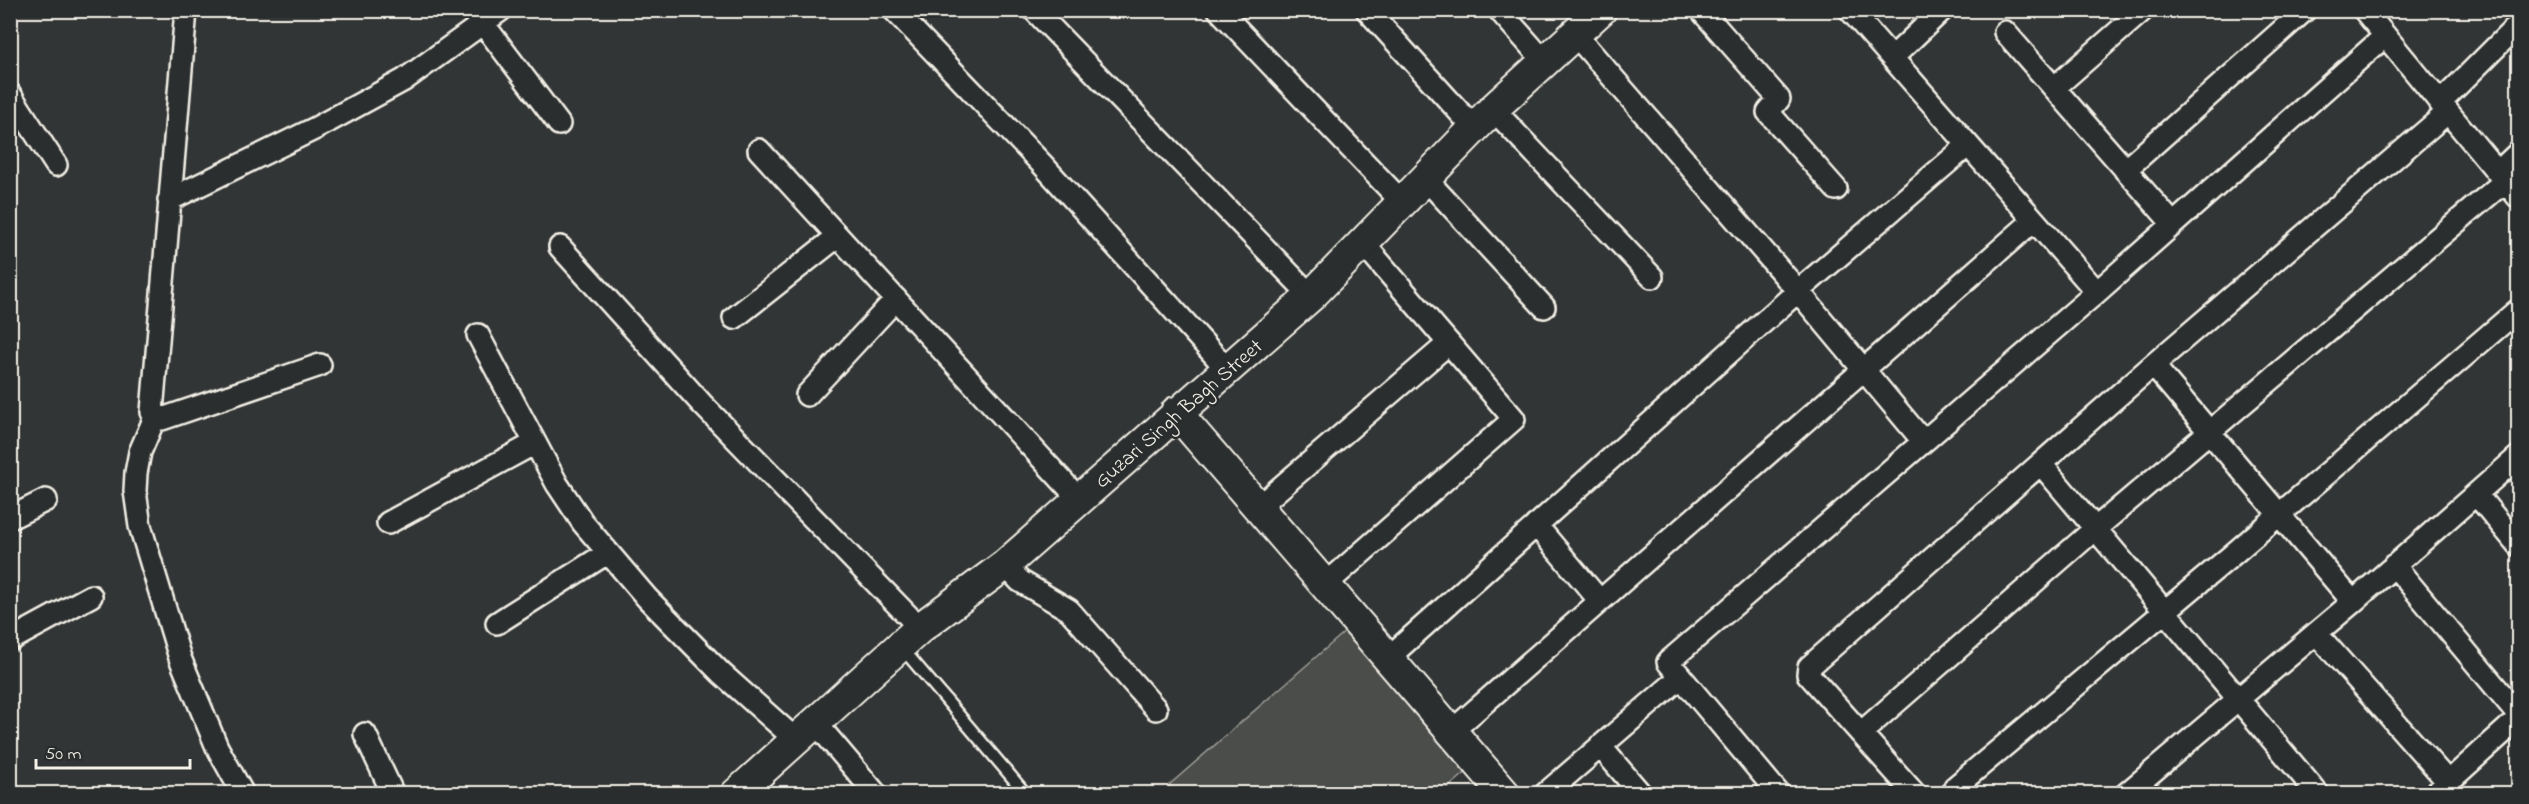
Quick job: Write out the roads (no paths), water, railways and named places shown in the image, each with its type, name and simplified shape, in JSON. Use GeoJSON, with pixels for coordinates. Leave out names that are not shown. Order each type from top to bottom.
{"type":"FeatureCollection","features":[{"type":"Feature","properties":{"kind":"street"},"geometry":{"type":"LineString","coordinates":[[186,10],[152,412],[162,419],[320,365]]}},
{"type":"Feature","properties":{"kind":"street"},"geometry":{"type":"LineString","coordinates":[[169,200],[316,128],[404,80],[478,17],[501,10]]}},
{"type":"Feature","properties":{"kind":"street"},"geometry":{"type":"LineString","coordinates":[[894,10],[1042,164],[1227,369]]}},
{"type":"Feature","properties":{"kind":"street"},"geometry":{"type":"LineString","coordinates":[[1034,10],[1311,297]]}},
{"type":"Feature","properties":{"kind":"street"},"geometry":{"type":"LineString","coordinates":[[1219,10],[1402,202]]}},
{"type":"Feature","properties":{"kind":"street"},"geometry":{"type":"LineString","coordinates":[[1367,10],[1652,277]]}},
{"type":"Feature","properties":{"kind":"street"},"geometry":{"type":"LineString","coordinates":[[1499,10],[1544,61]]}},
{"type":"Feature","properties":{"kind":"street","name":"Guzari Singh Bagh Street"},"geometry":{"type":"LineString","coordinates":[[736,794],[910,637],[1005,565],[1176,412],[1311,297],[1483,118],[1601,10]]}},
{"type":"Feature","properties":{"kind":"street"},"geometry":{"type":"LineString","coordinates":[[1701,10],[1779,99],[1768,112],[1836,189]]}},
{"type":"Feature","properties":{"kind":"street"},"geometry":{"type":"LineString","coordinates":[[1850,10],[2097,292]]}},
{"type":"Feature","properties":{"kind":"street"},"geometry":{"type":"LineString","coordinates":[[1892,58],[1942,10]]}},
{"type":"Feature","properties":{"kind":"street"},"geometry":{"type":"LineString","coordinates":[[2054,88],[2143,10]]}},
{"type":"Feature","properties":{"kind":"street"},"geometry":{"type":"LineString","coordinates":[[2126,170],[2305,10]]}},
{"type":"Feature","properties":{"kind":"street"},"geometry":{"type":"LineString","coordinates":[[2364,10],[2507,184]]}},
{"type":"Feature","properties":{"kind":"street"},"geometry":{"type":"LineString","coordinates":[[478,17],[559,124]]}},
{"type":"Feature","properties":{"kind":"street"},"geometry":{"type":"LineString","coordinates":[[1916,794],[1808,674],[1809,667],[2444,107],[2518,26]]}},
{"type":"Feature","properties":{"kind":"street"},"geometry":{"type":"LineString","coordinates":[[2005,32],[2173,224]]}},
{"type":"Feature","properties":{"kind":"street"},"geometry":{"type":"LineString","coordinates":[[1574,33],[1798,291],[1923,441]]}},
{"type":"Feature","properties":{"kind":"street"},"geometry":{"type":"LineString","coordinates":[[1779,794],[1668,662],[2097,292],[2385,36]]}},
{"type":"Feature","properties":{"kind":"street"},"geometry":{"type":"LineString","coordinates":[[10,94],[56,165]]}},
{"type":"Feature","properties":{"kind":"street"},"geometry":{"type":"LineString","coordinates":[[1388,658],[1798,291],[1968,145]]}},
{"type":"Feature","properties":{"kind":"street"},"geometry":{"type":"LineString","coordinates":[[759,150],[1079,499]]}},
{"type":"Feature","properties":{"kind":"street"},"geometry":{"type":"LineString","coordinates":[[1862,732],[2095,529],[2507,184],[2518,153]]}},
{"type":"Feature","properties":{"kind":"street"},"geometry":{"type":"LineString","coordinates":[[1425,178],[1544,307]]}},
{"type":"Feature","properties":{"kind":"street"},"geometry":{"type":"LineString","coordinates":[[1452,731],[2034,220]]}},
{"type":"Feature","properties":{"kind":"street"},"geometry":{"type":"LineString","coordinates":[[734,318],[838,236]]}},
{"type":"Feature","properties":{"kind":"street"},"geometry":{"type":"LineString","coordinates":[[1325,585],[1514,419],[1363,243]]}},
{"type":"Feature","properties":{"kind":"street"},"geometry":{"type":"LineString","coordinates":[[560,247],[910,637]]}},
{"type":"Feature","properties":{"kind":"street"},"geometry":{"type":"LineString","coordinates":[[807,395],[896,299]]}},
{"type":"Feature","properties":{"kind":"street"},"geometry":{"type":"LineString","coordinates":[[1955,787],[2279,515],[2518,310]]}},
{"type":"Feature","properties":{"kind":"street"},"geometry":{"type":"LineString","coordinates":[[478,335],[557,484],[583,523],[607,553],[721,673],[805,730],[876,794]]}},
{"type":"Feature","properties":{"kind":"street"},"geometry":{"type":"LineString","coordinates":[[1258,507],[1449,343]]}},
{"type":"Feature","properties":{"kind":"street"},"geometry":{"type":"LineString","coordinates":[[2153,365],[2353,602]]}},
{"type":"Feature","properties":{"kind":"street"},"geometry":{"type":"LineString","coordinates":[[1176,412],[1506,794]]}},
{"type":"Feature","properties":{"kind":"street"},"geometry":{"type":"LineString","coordinates":[[156,415],[140,453],[136,472],[135,491],[140,526],[180,658],[217,747],[243,794]]}},
{"type":"Feature","properties":{"kind":"street"},"geometry":{"type":"LineString","coordinates":[[388,523],[535,443]]}},
{"type":"Feature","properties":{"kind":"street"},"geometry":{"type":"LineString","coordinates":[[2126,794],[2353,602],[2518,458]]}},
{"type":"Feature","properties":{"kind":"street"},"geometry":{"type":"LineString","coordinates":[[2041,464],[2318,794]]}},
{"type":"Feature","properties":{"kind":"street"},"geometry":{"type":"LineString","coordinates":[[2476,494],[2518,545]]}},
{"type":"Feature","properties":{"kind":"street"},"geometry":{"type":"LineString","coordinates":[[10,518],[46,500]]}},
{"type":"Feature","properties":{"kind":"street"},"geometry":{"type":"LineString","coordinates":[[1536,525],[1600,601]]}},
{"type":"Feature","properties":{"kind":"street"},"geometry":{"type":"LineString","coordinates":[[497,623],[607,553]]}},
{"type":"Feature","properties":{"kind":"street"},"geometry":{"type":"LineString","coordinates":[[1005,565],[1020,581],[1069,610],[1156,709]]}},
{"type":"Feature","properties":{"kind":"street"},"geometry":{"type":"LineString","coordinates":[[2394,565],[2518,714]]}},
{"type":"Feature","properties":{"kind":"street"},"geometry":{"type":"LineString","coordinates":[[10,640],[91,596]]}},
{"type":"Feature","properties":{"kind":"street"},"geometry":{"type":"LineString","coordinates":[[2316,633],[2442,788],[2518,719]]}},
{"type":"Feature","properties":{"kind":"street"},"geometry":{"type":"LineString","coordinates":[[1545,794],[1681,677]]}},
{"type":"Feature","properties":{"kind":"street"},"geometry":{"type":"LineString","coordinates":[[365,734],[393,794]]}},
{"type":"Feature","properties":{"kind":"street"},"geometry":{"type":"LineString","coordinates":[[1600,746],[1641,794]]}},
{"type":"Feature","properties":{"kind":"lane"},"geometry":{"type":"LineString","coordinates":[[910,637],[1026,794]]}}]}
